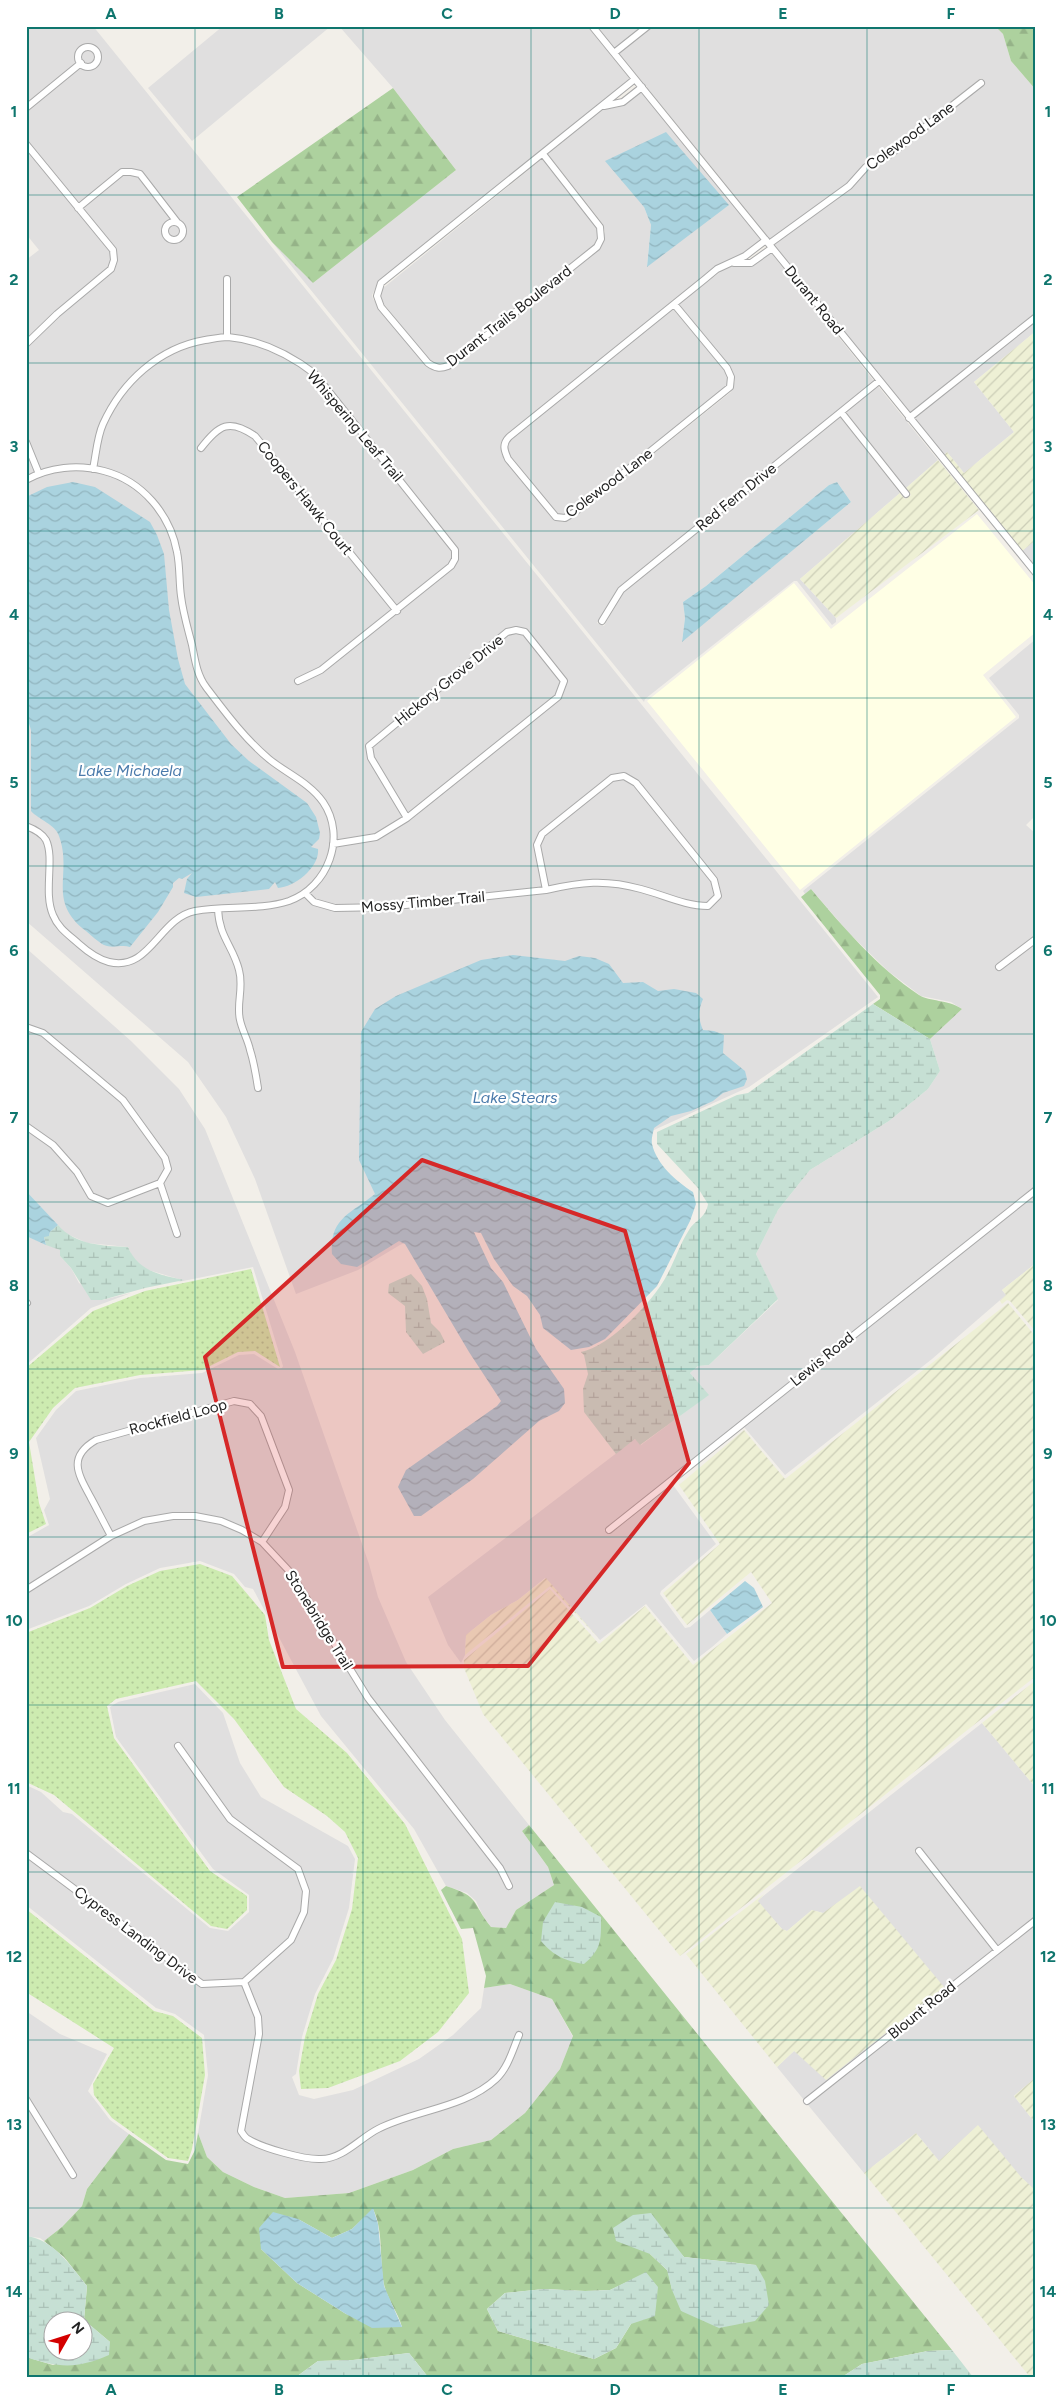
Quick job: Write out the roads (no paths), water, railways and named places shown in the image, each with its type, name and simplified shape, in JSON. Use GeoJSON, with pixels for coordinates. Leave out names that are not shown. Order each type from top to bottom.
{"type":"FeatureCollection","features":[{"type":"Feature","properties":{"kind":"street","name":"Durant Road"},"geometry":{"type":"LineString","coordinates":[[592,26],[1036,573]]}},
{"type":"Feature","properties":{"kind":"street"},"geometry":{"type":"LineString","coordinates":[[614,53],[648,26]]}},
{"type":"Feature","properties":{"kind":"street"},"geometry":{"type":"LineString","coordinates":[[26,108],[81,63]]}},
{"type":"Feature","properties":{"kind":"street","name":"Durant Trails Boulevard"},"geometry":{"type":"LineString","coordinates":[[543,154],[600,227],[601,239],[596,247],[448,366],[441,368],[428,364],[381,306],[377,296],[381,283],[635,79]]}},
{"type":"Feature","properties":{"kind":"street","name":"Colewood Lane"},"geometry":{"type":"LineString","coordinates":[[674,304],[727,368],[731,377],[730,387],[575,512],[565,518],[556,517],[508,459],[504,450],[505,441],[674,304],[718,269],[734,263],[769,244],[849,186],[866,167],[889,155],[981,82]]}},
{"type":"Feature","properties":{"kind":"street"},"geometry":{"type":"LineString","coordinates":[[602,106],[618,104],[642,87]]}},
{"type":"Feature","properties":{"kind":"street"},"geometry":{"type":"LineString","coordinates":[[26,144],[113,250],[114,260],[111,269],[56,314],[26,344]]}},
{"type":"Feature","properties":{"kind":"street"},"geometry":{"type":"LineString","coordinates":[[78,208],[122,172],[131,172],[140,174],[177,222]]}},
{"type":"Feature","properties":{"kind":"street","name":"Colewood Lane"},"geometry":{"type":"LineString","coordinates":[[734,263],[751,263],[769,244]]}},
{"type":"Feature","properties":{"kind":"street"},"geometry":{"type":"LineString","coordinates":[[226,279],[227,337]]}},
{"type":"Feature","properties":{"kind":"street"},"geometry":{"type":"LineString","coordinates":[[909,418],[1036,317]]}},
{"type":"Feature","properties":{"kind":"street","name":"Whispering Leaf Trail"},"geometry":{"type":"LineString","coordinates":[[92,469],[102,425],[124,389],[153,361],[171,351],[194,342],[227,337],[269,346],[295,359],[315,374],[455,550],[455,559],[451,566],[397,611],[321,670],[298,681]]}},
{"type":"Feature","properties":{"kind":"street","name":"Red Fern Drive"},"geometry":{"type":"LineString","coordinates":[[602,621],[620,590],[879,381]]}},
{"type":"Feature","properties":{"kind":"street"},"geometry":{"type":"LineString","coordinates":[[841,412],[906,494]]}},
{"type":"Feature","properties":{"kind":"street","name":"Coopers Hawk Court"},"geometry":{"type":"LineString","coordinates":[[201,448],[215,431],[228,425],[242,427],[255,436],[397,611]]}},
{"type":"Feature","properties":{"kind":"street"},"geometry":{"type":"LineString","coordinates":[[26,442],[39,474]]}},
{"type":"Feature","properties":{"kind":"street"},"geometry":{"type":"LineString","coordinates":[[26,480],[39,474],[74,468],[92,469],[114,474],[134,485],[153,501],[163,514],[177,549],[183,610],[196,665],[202,681],[230,718],[256,747],[280,768],[311,788],[322,800],[331,821],[333,844],[326,870],[318,881],[304,893],[283,902],[195,911],[178,918],[167,926],[148,950],[133,960],[115,963],[102,959],[70,936],[55,920],[49,898],[46,840],[39,832],[26,826]]}},
{"type":"Feature","properties":{"kind":"street","name":"Hickory Grove Drive"},"geometry":{"type":"LineString","coordinates":[[333,844],[376,837],[407,818],[558,697],[564,681],[525,632],[516,630],[507,632],[369,746],[371,758],[407,818]]}},
{"type":"Feature","properties":{"kind":"street","name":"Mossy Timber Trail"},"geometry":{"type":"LineString","coordinates":[[304,893],[314,902],[335,908],[407,906],[546,890],[580,882],[608,881],[694,906],[708,906],[718,896],[714,880],[636,783],[624,776],[612,778],[542,834],[537,844],[546,890]]}},
{"type":"Feature","properties":{"kind":"street"},"geometry":{"type":"LineString","coordinates":[[218,909],[223,937],[235,958],[240,972],[242,992],[238,1010],[250,1048],[258,1088]]}},
{"type":"Feature","properties":{"kind":"street"},"geometry":{"type":"LineString","coordinates":[[999,968],[1036,939]]}},
{"type":"Feature","properties":{"kind":"street"},"geometry":{"type":"LineString","coordinates":[[26,1027],[44,1033],[123,1100],[165,1158],[168,1169],[160,1183],[108,1203],[91,1196],[77,1172],[53,1146],[26,1126]]}},
{"type":"Feature","properties":{"kind":"street"},"geometry":{"type":"LineString","coordinates":[[160,1183],[177,1234]]}},
{"type":"Feature","properties":{"kind":"street","name":"Lewis Road"},"geometry":{"type":"LineString","coordinates":[[609,1530],[1036,1190]]}},
{"type":"Feature","properties":{"kind":"street","name":"Rockfield Loop"},"geometry":{"type":"LineString","coordinates":[[111,1536],[77,1473],[78,1457],[86,1446],[96,1440],[234,1401],[250,1404],[260,1416],[289,1490],[285,1507],[262,1542]]}},
{"type":"Feature","properties":{"kind":"street","name":"Stonebridge Trail"},"geometry":{"type":"LineString","coordinates":[[26,1590],[111,1536],[144,1521],[173,1516],[195,1516],[221,1521],[242,1530],[262,1542],[291,1573],[368,1698],[500,1868],[509,1886]]}},
{"type":"Feature","properties":{"kind":"street"},"geometry":{"type":"LineString","coordinates":[[178,1746],[230,1819],[298,1869],[306,1891],[304,1912],[291,1940],[244,1982],[258,2017],[259,2034],[242,2130],[247,2139],[287,2154],[322,2159],[338,2155],[377,2130],[412,2114],[463,2098],[497,2078],[506,2065],[519,2035]]}},
{"type":"Feature","properties":{"kind":"street"},"geometry":{"type":"LineString","coordinates":[[919,1851],[997,1950]]}},
{"type":"Feature","properties":{"kind":"street","name":"Cypress Landing Drive"},"geometry":{"type":"LineString","coordinates":[[26,1853],[202,1984],[244,1982]]}},
{"type":"Feature","properties":{"kind":"street","name":"Blount Road"},"geometry":{"type":"LineString","coordinates":[[808,2101],[1036,1920]]}},
{"type":"Feature","properties":{"kind":"street"},"geometry":{"type":"LineString","coordinates":[[26,2099],[73,2174]]}},
{"type":"Feature","properties":{"kind":"water"},"geometry":{"type":"Polygon","coordinates":[[[666,132],[729,205],[647,267],[651,225],[644,207],[605,161],[666,132]]]}},
{"type":"Feature","properties":{"kind":"water","name":"Lake Michaela"},"geometry":{"type":"Polygon","coordinates":[[[73,482],[95,487],[150,522],[164,554],[169,610],[178,659],[185,684],[231,744],[249,761],[307,803],[316,817],[320,833],[319,839],[311,847],[318,849],[315,863],[299,880],[285,887],[278,888],[275,882],[269,889],[196,897],[184,893],[187,879],[192,873],[182,879],[179,878],[173,883],[173,887],[158,912],[130,947],[104,945],[74,920],[67,909],[64,898],[63,850],[59,836],[54,828],[31,811],[31,730],[26,714],[26,497],[47,487],[73,482]]]}},
{"type":"Feature","properties":{"kind":"water"},"geometry":{"type":"Polygon","coordinates":[[[837,482],[851,502],[682,642],[685,618],[683,602],[706,586],[829,485],[837,482]]]}},
{"type":"Feature","properties":{"kind":"water","name":"Lake Stears"},"geometry":{"type":"Polygon","coordinates":[[[513,955],[565,961],[579,956],[595,958],[609,964],[623,983],[643,982],[658,991],[674,989],[696,993],[703,999],[699,1014],[703,1030],[714,1031],[724,1035],[723,1053],[745,1071],[747,1079],[744,1086],[723,1093],[713,1101],[691,1111],[671,1116],[654,1128],[652,1144],[654,1152],[674,1178],[693,1192],[696,1204],[690,1221],[657,1286],[605,1339],[589,1347],[571,1350],[543,1328],[540,1315],[527,1296],[513,1286],[494,1259],[481,1233],[474,1232],[491,1268],[503,1282],[536,1349],[564,1389],[565,1403],[559,1411],[539,1421],[473,1479],[421,1516],[414,1516],[398,1487],[406,1470],[497,1406],[501,1401],[469,1352],[405,1244],[399,1241],[357,1267],[341,1264],[332,1254],[334,1233],[343,1218],[375,1194],[359,1160],[361,1032],[375,1009],[396,996],[481,960],[513,955]]]}},
{"type":"Feature","properties":{"kind":"water"},"geometry":{"type":"Polygon","coordinates":[[[26,1191],[58,1225],[50,1232],[49,1236],[44,1237],[46,1245],[26,1236],[26,1191]]]}},
{"type":"Feature","properties":{"kind":"water"},"geometry":{"type":"Polygon","coordinates":[[[745,1581],[754,1588],[763,1607],[727,1634],[710,1610],[745,1581]]]}},
{"type":"Feature","properties":{"kind":"water"},"geometry":{"type":"Polygon","coordinates":[[[373,2208],[378,2224],[384,2286],[402,2327],[372,2328],[346,2314],[297,2283],[261,2249],[259,2228],[273,2212],[298,2219],[332,2238],[352,2229],[373,2208]]]}}]}
